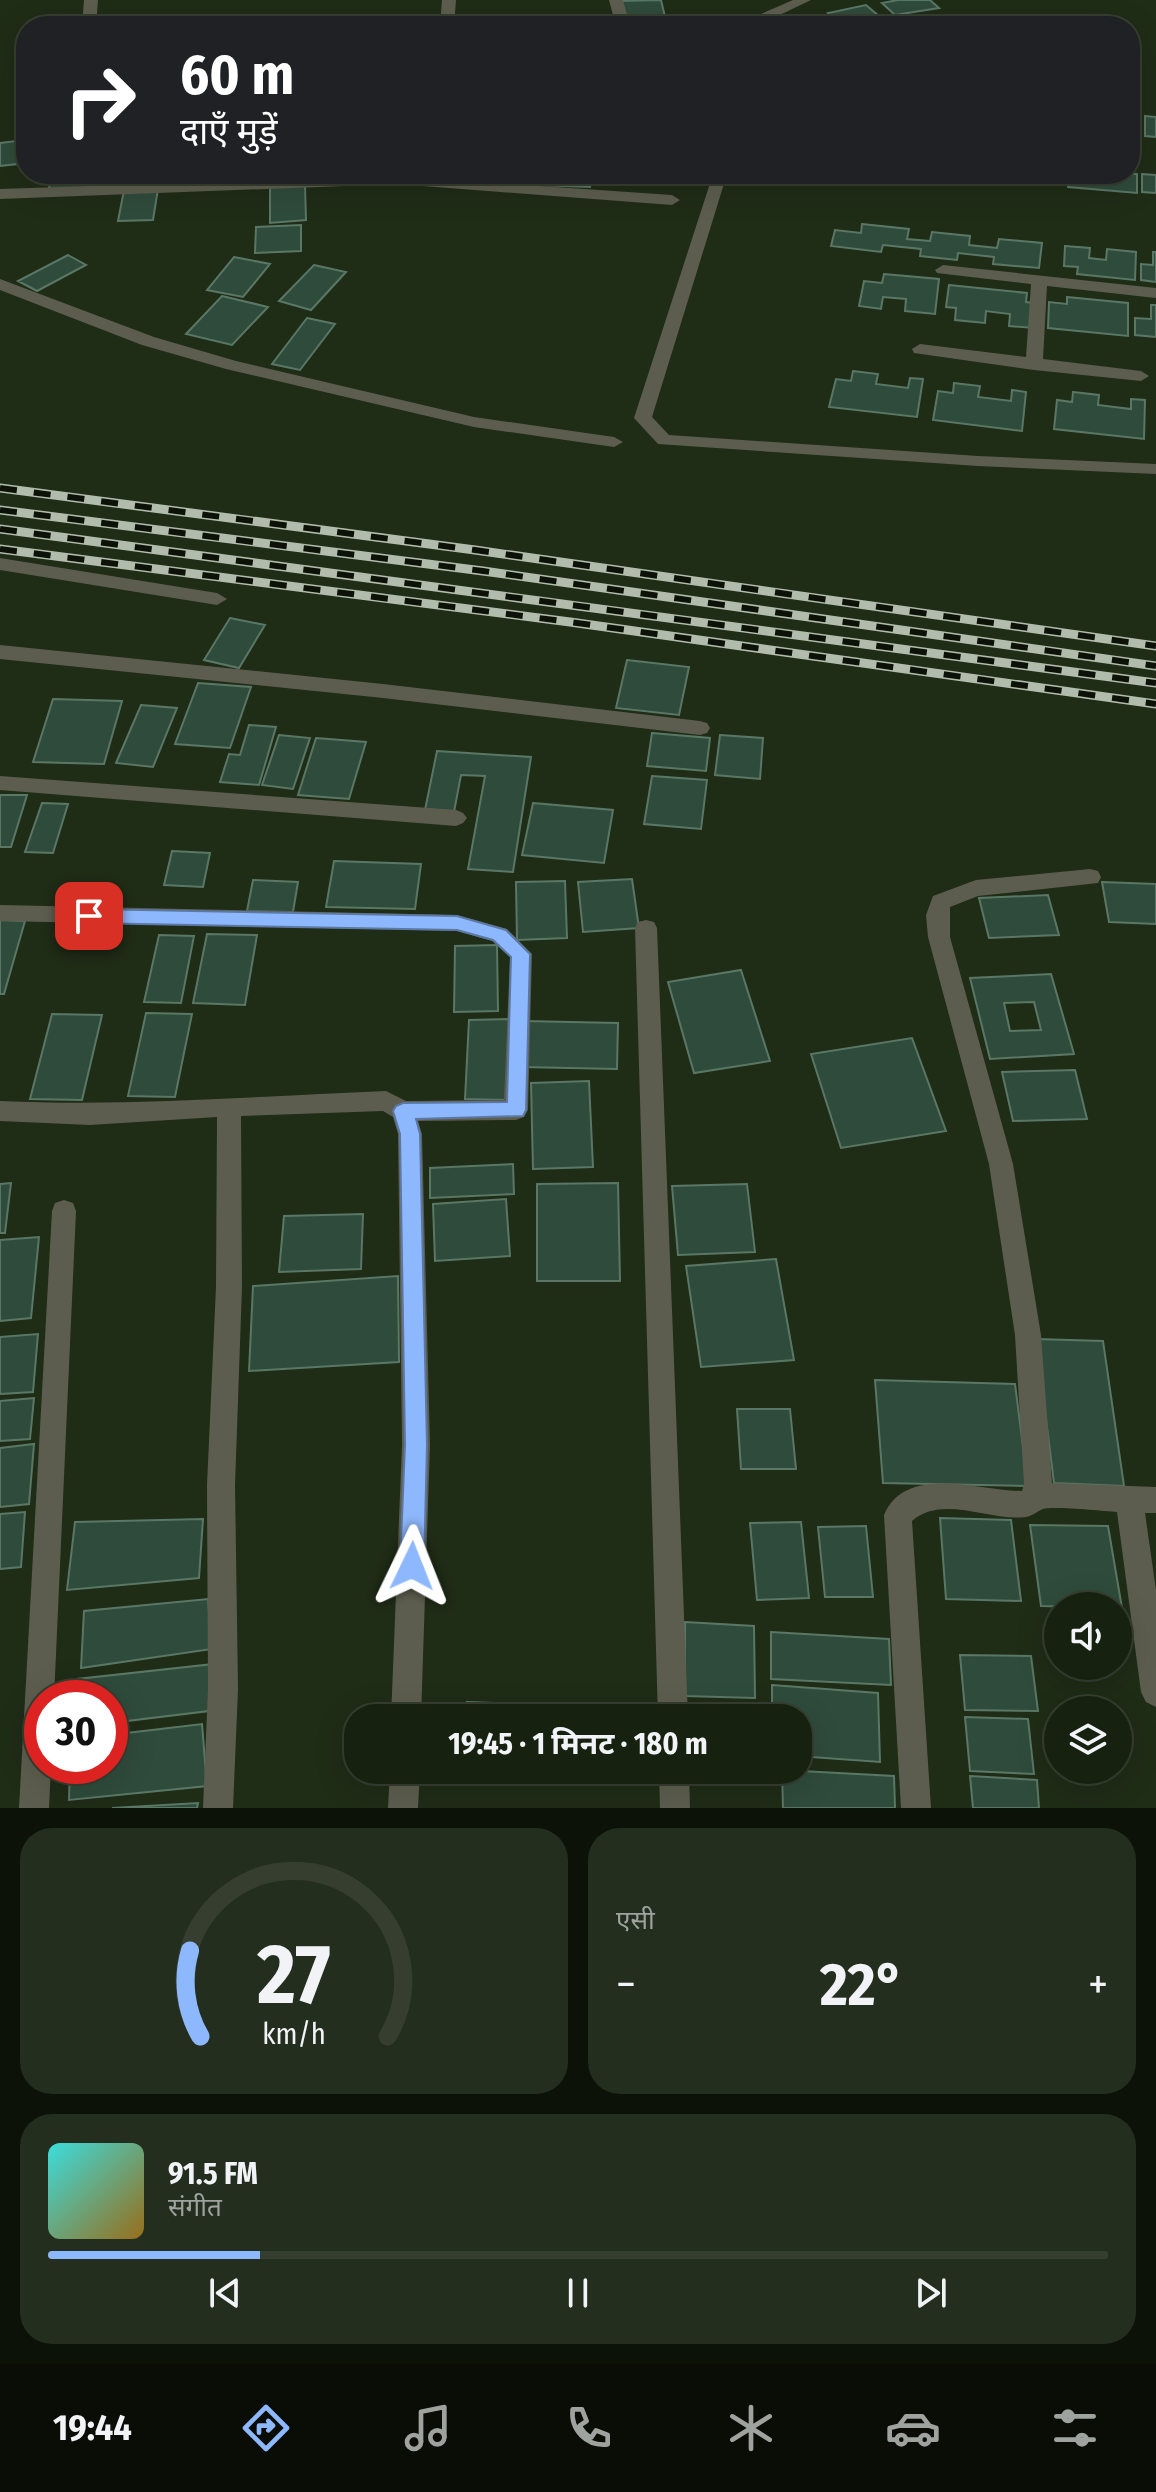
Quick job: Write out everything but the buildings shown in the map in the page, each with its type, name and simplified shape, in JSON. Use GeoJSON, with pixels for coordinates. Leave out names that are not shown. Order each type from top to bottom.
{"type":"FeatureCollection","features":[{"type":"Feature","properties":{"kind":"street"},"geometry":{"type":"LineString","coordinates":[[775,16],[804,0]]}},
{"type":"Feature","properties":{"kind":"street"},"geometry":{"type":"LineString","coordinates":[[0,194],[260,184]]}},
{"type":"Feature","properties":{"kind":"street"},"geometry":{"type":"LineString","coordinates":[[528,184],[621,190],[672,200]]}},
{"type":"Feature","properties":{"kind":"street"},"geometry":{"type":"LineString","coordinates":[[717,184],[643,418],[664,440],[978,461],[1156,469]]}},
{"type":"Feature","properties":{"kind":"street"},"geometry":{"type":"LineString","coordinates":[[943,270],[1156,293]]}},
{"type":"Feature","properties":{"kind":"street"},"geometry":{"type":"LineString","coordinates":[[1034,365],[1039,281]]}},
{"type":"Feature","properties":{"kind":"street"},"geometry":{"type":"LineString","coordinates":[[0,284],[148,341],[232,365],[474,422],[614,442]]}},
{"type":"Feature","properties":{"kind":"street"},"geometry":{"type":"LineString","coordinates":[[920,349],[1141,376]]}},
{"type":"Feature","properties":{"kind":"street"},"geometry":{"type":"LineString","coordinates":[[0,564],[217,599]]}},
{"type":"Feature","properties":{"kind":"street"},"geometry":{"type":"LineString","coordinates":[[0,652],[383,691],[700,728]]}},
{"type":"Feature","properties":{"kind":"street"},"geometry":{"type":"LineString","coordinates":[[0,783],[456,818]]}},
{"type":"Feature","properties":{"kind":"street"},"geometry":{"type":"LineString","coordinates":[[916,1808],[898,1515],[916,1499],[935,1496],[1010,1506],[1028,1504],[1036,1496],[1038,1484],[1028,1335],[1001,1164],[939,937],[937,915],[941,902],[976,888],[1090,877]]}},
{"type":"Feature","properties":{"kind":"street"},"geometry":{"type":"LineString","coordinates":[[0,913],[457,923],[499,935],[521,954],[516,1110],[403,1111],[386,1101],[229,1106],[90,1115],[0,1111]]}},
{"type":"Feature","properties":{"kind":"street"},"geometry":{"type":"LineString","coordinates":[[646,928],[673,1704]]}},
{"type":"Feature","properties":{"kind":"street"},"geometry":{"type":"LineString","coordinates":[[218,1808],[223,1689],[221,1485],[229,1287],[229,1106]]}},
{"type":"Feature","properties":{"kind":"street"},"geometry":{"type":"LineString","coordinates":[[403,1111],[410,1134],[416,1445],[407,1704]]}},
{"type":"Feature","properties":{"kind":"street"},"geometry":{"type":"LineString","coordinates":[[34,1808],[64,1211]]}},
{"type":"Feature","properties":{"kind":"street"},"geometry":{"type":"LineString","coordinates":[[1036,1496],[1142,1500],[1156,1692]]}},
{"type":"Feature","properties":{"kind":"street"},"geometry":{"type":"LineString","coordinates":[[403,1808],[404,1784]]}},
{"type":"Feature","properties":{"kind":"street"},"geometry":{"type":"LineString","coordinates":[[674,1784],[675,1808]]}},
{"type":"Feature","properties":{"kind":"railway"},"geometry":{"type":"LineString","coordinates":[[0,488],[475,550],[1156,646]]}},
{"type":"Feature","properties":{"kind":"railway"},"geometry":{"type":"LineString","coordinates":[[0,510],[483,571],[1156,666]]}},
{"type":"Feature","properties":{"kind":"railway"},"geometry":{"type":"LineString","coordinates":[[0,529],[1156,683]]}},
{"type":"Feature","properties":{"kind":"railway"},"geometry":{"type":"LineString","coordinates":[[0,549],[570,622],[1156,704]]}},
{"type":"Feature","properties":{"kind":"route"},"geometry":{"type":"LineString","coordinates":[[89,916],[457,923],[499,935],[521,954],[516,1110],[403,1111],[410,1134],[416,1445],[412,1566]]}}]}
